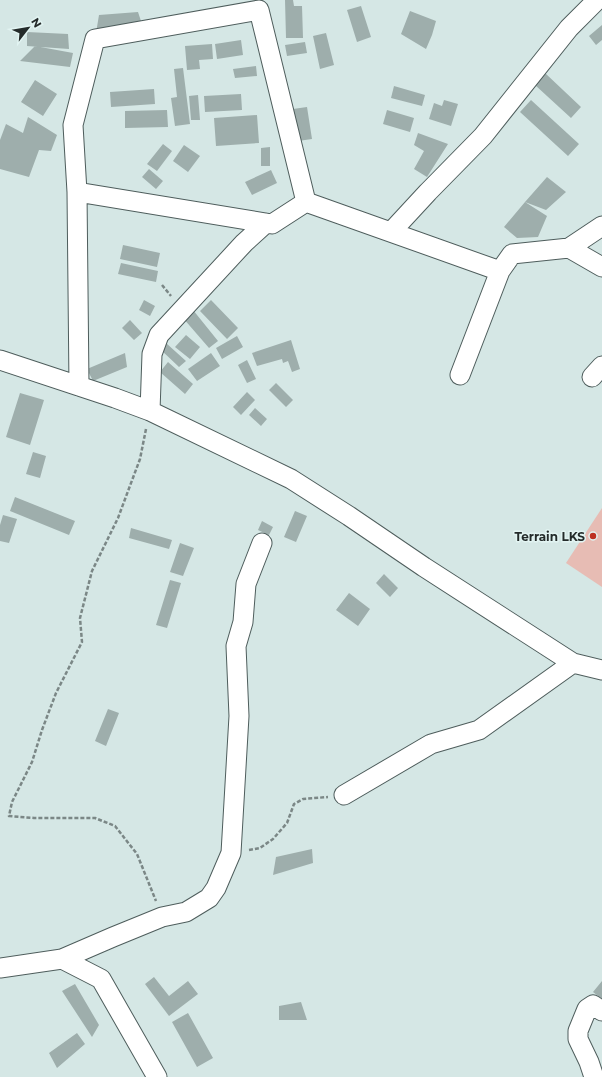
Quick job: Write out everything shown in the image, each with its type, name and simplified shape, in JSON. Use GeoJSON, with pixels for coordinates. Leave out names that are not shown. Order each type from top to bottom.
{"type":"FeatureCollection","features":[{"type":"Feature","properties":{"kind":"street"},"geometry":{"type":"LineString","coordinates":[[391,232],[483,136],[569,28],[597,0]]}},
{"type":"Feature","properties":{"kind":"street"},"geometry":{"type":"LineString","coordinates":[[79,386],[77,192],[73,125],[94,39],[258,5],[306,202]]}},
{"type":"Feature","properties":{"kind":"street"},"geometry":{"type":"LineString","coordinates":[[77,192],[272,224],[306,202]]}},
{"type":"Feature","properties":{"kind":"street"},"geometry":{"type":"LineString","coordinates":[[306,202],[500,271]]}},
{"type":"Feature","properties":{"kind":"street"},"geometry":{"type":"LineString","coordinates":[[150,411],[152,354],[159,335],[244,243],[266,223]]}},
{"type":"Feature","properties":{"kind":"street"},"geometry":{"type":"LineString","coordinates":[[460,375],[500,271],[512,254],[568,248],[602,226]]}},
{"type":"Feature","properties":{"kind":"street"},"geometry":{"type":"LineString","coordinates":[[568,248],[602,267]]}},
{"type":"Feature","properties":{"kind":"street"},"geometry":{"type":"LineString","coordinates":[[2,363],[79,386],[150,411],[291,479],[349,516],[424,568],[573,663],[602,670]]}},
{"type":"Feature","properties":{"kind":"street"},"geometry":{"type":"LineString","coordinates":[[0,968],[62,959],[112,937],[162,918],[186,912],[209,898],[216,888],[231,853],[239,716],[236,646],[243,622],[246,584],[262,543]]}},
{"type":"Feature","properties":{"kind":"street"},"geometry":{"type":"LineString","coordinates":[[344,795],[431,744],[479,730],[573,663]]}},
{"type":"Feature","properties":{"kind":"street"},"geometry":{"type":"LineString","coordinates":[[62,959],[101,979],[157,1077]]}},
{"type":"Feature","properties":{"kind":"street"},"geometry":{"type":"LineString","coordinates":[[594,1077],[589,1062],[578,1039],[578,1031],[587,1009],[593,1005],[602,1010]]}},
{"type":"Feature","properties":{"kind":"path"},"geometry":{"type":"LineString","coordinates":[[150,411],[140,460],[118,518],[92,571],[80,618],[82,642],[56,694],[42,730],[32,762],[12,802],[9,816],[34,818],[94,818],[115,826],[138,854],[162,918]]}},
{"type":"Feature","properties":{"kind":"path"},"geometry":{"type":"LineString","coordinates":[[231,853],[260,848],[273,839],[287,823],[294,804],[303,799],[344,795]]}},
{"type":"Feature","properties":{"kind":"shaded area","name":"Terrain LKS"},"geometry":{"type":"Polygon","coordinates":[[[602,508],[602,587],[566,563],[602,508]]]}},
{"type":"Feature","properties":{"kind":"building"},"geometry":{"type":"Polygon","coordinates":[[[285,0],[293,0],[294,6],[302,6],[303,38],[286,38],[285,0]]]}},
{"type":"Feature","properties":{"kind":"building"},"geometry":{"type":"Polygon","coordinates":[[[361,6],[371,37],[357,42],[347,10],[361,6]]]}},
{"type":"Feature","properties":{"kind":"building"},"geometry":{"type":"Polygon","coordinates":[[[410,11],[436,21],[426,49],[401,34],[410,11]]]}},
{"type":"Feature","properties":{"kind":"building"},"geometry":{"type":"Polygon","coordinates":[[[138,12],[144,30],[95,39],[99,15],[138,12]]]}},
{"type":"Feature","properties":{"kind":"building"},"geometry":{"type":"Polygon","coordinates":[[[602,25],[602,40],[596,45],[589,36],[602,25]]]}},
{"type":"Feature","properties":{"kind":"building"},"geometry":{"type":"Polygon","coordinates":[[[27,32],[68,34],[69,49],[27,46],[27,32]]]}},
{"type":"Feature","properties":{"kind":"building"},"geometry":{"type":"Polygon","coordinates":[[[326,33],[334,65],[320,69],[313,36],[326,33]]]}},
{"type":"Feature","properties":{"kind":"building"},"geometry":{"type":"Polygon","coordinates":[[[241,40],[243,55],[217,59],[215,44],[241,40]]]}},
{"type":"Feature","properties":{"kind":"building"},"geometry":{"type":"Polygon","coordinates":[[[305,42],[307,53],[287,56],[285,45],[305,42]]]}},
{"type":"Feature","properties":{"kind":"building"},"geometry":{"type":"Polygon","coordinates":[[[212,44],[213,59],[199,60],[200,69],[187,70],[185,46],[212,44]]]}},
{"type":"Feature","properties":{"kind":"building"},"geometry":{"type":"Polygon","coordinates":[[[35,46],[73,53],[70,67],[20,61],[35,46]]]}},
{"type":"Feature","properties":{"kind":"building"},"geometry":{"type":"Polygon","coordinates":[[[256,66],[257,76],[235,78],[233,69],[256,66]]]}},
{"type":"Feature","properties":{"kind":"building"},"geometry":{"type":"Polygon","coordinates":[[[183,68],[190,124],[175,126],[171,98],[177,97],[174,69],[183,68]]]}},
{"type":"Feature","properties":{"kind":"building"},"geometry":{"type":"Polygon","coordinates":[[[545,73],[581,107],[571,118],[535,85],[545,73]]]}},
{"type":"Feature","properties":{"kind":"building"},"geometry":{"type":"Polygon","coordinates":[[[35,80],[57,94],[43,116],[21,102],[35,80]]]}},
{"type":"Feature","properties":{"kind":"building"},"geometry":{"type":"Polygon","coordinates":[[[394,86],[425,95],[422,106],[391,98],[394,86]]]}},
{"type":"Feature","properties":{"kind":"building"},"geometry":{"type":"Polygon","coordinates":[[[154,89],[155,104],[111,107],[110,92],[154,89]]]}},
{"type":"Feature","properties":{"kind":"building"},"geometry":{"type":"Polygon","coordinates":[[[241,94],[242,110],[205,112],[204,96],[241,94]]]}},
{"type":"Feature","properties":{"kind":"building"},"geometry":{"type":"Polygon","coordinates":[[[198,95],[200,120],[191,120],[189,96],[198,95]]]}},
{"type":"Feature","properties":{"kind":"building"},"geometry":{"type":"Polygon","coordinates":[[[444,100],[458,104],[451,126],[429,119],[434,103],[442,106],[444,100]]]}},
{"type":"Feature","properties":{"kind":"building"},"geometry":{"type":"Polygon","coordinates":[[[531,100],[579,144],[568,156],[520,112],[531,100]]]}},
{"type":"Feature","properties":{"kind":"building"},"geometry":{"type":"Polygon","coordinates":[[[307,107],[312,139],[298,141],[293,109],[307,107]]]}},
{"type":"Feature","properties":{"kind":"building"},"geometry":{"type":"Polygon","coordinates":[[[167,110],[168,127],[125,128],[125,111],[167,110]]]}},
{"type":"Feature","properties":{"kind":"building"},"geometry":{"type":"Polygon","coordinates":[[[387,110],[414,118],[410,132],[383,124],[387,110]]]}},
{"type":"Feature","properties":{"kind":"building"},"geometry":{"type":"Polygon","coordinates":[[[257,115],[259,143],[216,146],[214,118],[257,115]]]}},
{"type":"Feature","properties":{"kind":"building"},"geometry":{"type":"Polygon","coordinates":[[[28,117],[57,135],[51,151],[39,150],[29,177],[0,169],[0,140],[6,124],[23,133],[28,117]]]}},
{"type":"Feature","properties":{"kind":"building"},"geometry":{"type":"Polygon","coordinates":[[[418,133],[448,144],[427,177],[414,169],[424,151],[414,145],[418,133]]]}},
{"type":"Feature","properties":{"kind":"building"},"geometry":{"type":"Polygon","coordinates":[[[163,144],[172,151],[157,171],[147,164],[163,144]]]}},
{"type":"Feature","properties":{"kind":"building"},"geometry":{"type":"Polygon","coordinates":[[[184,145],[200,156],[188,172],[173,161],[184,145]]]}},
{"type":"Feature","properties":{"kind":"building"},"geometry":{"type":"Polygon","coordinates":[[[270,147],[270,166],[261,166],[261,148],[270,147]]]}},
{"type":"Feature","properties":{"kind":"building"},"geometry":{"type":"Polygon","coordinates":[[[149,169],[163,181],[156,189],[142,177],[149,169]]]}},
{"type":"Feature","properties":{"kind":"building"},"geometry":{"type":"Polygon","coordinates":[[[271,170],[277,183],[252,195],[245,182],[271,170]]]}},
{"type":"Feature","properties":{"kind":"building"},"geometry":{"type":"Polygon","coordinates":[[[547,177],[566,192],[546,210],[525,202],[547,177]]]}},
{"type":"Feature","properties":{"kind":"building"},"geometry":{"type":"Polygon","coordinates":[[[525,202],[547,216],[538,237],[517,238],[504,227],[525,202]]]}},
{"type":"Feature","properties":{"kind":"building"},"geometry":{"type":"Polygon","coordinates":[[[123,245],[160,253],[157,267],[120,259],[123,245]]]}},
{"type":"Feature","properties":{"kind":"building"},"geometry":{"type":"Polygon","coordinates":[[[121,263],[158,271],[156,282],[118,274],[121,263]]]}},
{"type":"Feature","properties":{"kind":"building"},"geometry":{"type":"Polygon","coordinates":[[[144,300],[155,306],[150,316],[139,310],[144,300]]]}},
{"type":"Feature","properties":{"kind":"building"},"geometry":{"type":"Polygon","coordinates":[[[211,300],[238,328],[227,339],[200,311],[211,300]]]}},
{"type":"Feature","properties":{"kind":"building"},"geometry":{"type":"Polygon","coordinates":[[[193,310],[218,341],[209,348],[183,318],[193,310]]]}},
{"type":"Feature","properties":{"kind":"building"},"geometry":{"type":"Polygon","coordinates":[[[130,320],[142,333],[134,340],[122,328],[130,320]]]}},
{"type":"Feature","properties":{"kind":"building"},"geometry":{"type":"Polygon","coordinates":[[[186,335],[200,347],[190,359],[175,347],[186,335]]]}},
{"type":"Feature","properties":{"kind":"building"},"geometry":{"type":"Polygon","coordinates":[[[237,336],[243,347],[222,359],[216,348],[237,336]]]}},
{"type":"Feature","properties":{"kind":"building"},"geometry":{"type":"Polygon","coordinates":[[[291,340],[300,369],[292,372],[288,361],[283,363],[282,359],[257,366],[252,353],[291,340]]]}},
{"type":"Feature","properties":{"kind":"building"},"geometry":{"type":"Polygon","coordinates":[[[166,343],[186,361],[179,367],[160,349],[166,343]]]}},
{"type":"Feature","properties":{"kind":"building"},"geometry":{"type":"Polygon","coordinates":[[[125,353],[127,367],[93,381],[87,369],[125,353]]]}},
{"type":"Feature","properties":{"kind":"building"},"geometry":{"type":"Polygon","coordinates":[[[211,353],[220,366],[197,381],[188,369],[211,353]]]}},
{"type":"Feature","properties":{"kind":"building"},"geometry":{"type":"Polygon","coordinates":[[[247,360],[256,379],[247,383],[238,365],[247,360]]]}},
{"type":"Feature","properties":{"kind":"building"},"geometry":{"type":"Polygon","coordinates":[[[168,362],[193,384],[185,394],[160,372],[168,362]]]}},
{"type":"Feature","properties":{"kind":"building"},"geometry":{"type":"Polygon","coordinates":[[[276,383],[293,400],[286,407],[269,390],[276,383]]]}},
{"type":"Feature","properties":{"kind":"building"},"geometry":{"type":"Polygon","coordinates":[[[247,392],[255,400],[241,415],[233,407],[247,392]]]}},
{"type":"Feature","properties":{"kind":"building"},"geometry":{"type":"Polygon","coordinates":[[[20,393],[44,400],[30,445],[6,437],[20,393]]]}},
{"type":"Feature","properties":{"kind":"building"},"geometry":{"type":"Polygon","coordinates":[[[255,408],[267,419],[261,426],[249,415],[255,408]]]}},
{"type":"Feature","properties":{"kind":"building"},"geometry":{"type":"Polygon","coordinates":[[[33,452],[46,456],[40,478],[26,474],[33,452]]]}},
{"type":"Feature","properties":{"kind":"building"},"geometry":{"type":"Polygon","coordinates":[[[15,497],[75,521],[69,535],[10,511],[15,497]]]}},
{"type":"Feature","properties":{"kind":"building"},"geometry":{"type":"Polygon","coordinates":[[[295,511],[307,516],[296,542],[284,537],[295,511]]]}},
{"type":"Feature","properties":{"kind":"building"},"geometry":{"type":"Polygon","coordinates":[[[3,515],[17,519],[9,543],[0,541],[0,525],[3,515]]]}},
{"type":"Feature","properties":{"kind":"building"},"geometry":{"type":"Polygon","coordinates":[[[262,521],[273,527],[269,535],[258,530],[262,521]]]}},
{"type":"Feature","properties":{"kind":"building"},"geometry":{"type":"Polygon","coordinates":[[[131,528],[172,540],[169,549],[129,538],[131,528]]]}},
{"type":"Feature","properties":{"kind":"building"},"geometry":{"type":"Polygon","coordinates":[[[180,543],[194,548],[183,576],[170,572],[180,543]]]}},
{"type":"Feature","properties":{"kind":"building"},"geometry":{"type":"Polygon","coordinates":[[[384,574],[398,588],[390,597],[376,583],[384,574]]]}},
{"type":"Feature","properties":{"kind":"building"},"geometry":{"type":"Polygon","coordinates":[[[170,580],[181,583],[167,628],[156,625],[170,580]]]}},
{"type":"Feature","properties":{"kind":"building"},"geometry":{"type":"Polygon","coordinates":[[[349,593],[370,609],[358,626],[336,610],[349,593]]]}},
{"type":"Feature","properties":{"kind":"building"},"geometry":{"type":"Polygon","coordinates":[[[108,709],[119,713],[106,746],[95,741],[108,709]]]}},
{"type":"Feature","properties":{"kind":"building"},"geometry":{"type":"Polygon","coordinates":[[[312,849],[313,863],[273,875],[276,857],[312,849]]]}},
{"type":"Feature","properties":{"kind":"building"},"geometry":{"type":"Polygon","coordinates":[[[154,977],[169,996],[188,981],[198,994],[169,1016],[145,984],[154,977]]]}},
{"type":"Feature","properties":{"kind":"building"},"geometry":{"type":"Polygon","coordinates":[[[602,981],[602,999],[593,992],[602,981]]]}},
{"type":"Feature","properties":{"kind":"building"},"geometry":{"type":"Polygon","coordinates":[[[75,984],[99,1025],[92,1037],[62,991],[75,984]]]}},
{"type":"Feature","properties":{"kind":"building"},"geometry":{"type":"Polygon","coordinates":[[[301,1002],[307,1020],[279,1020],[279,1006],[301,1002]]]}},
{"type":"Feature","properties":{"kind":"building"},"geometry":{"type":"Polygon","coordinates":[[[188,1013],[213,1058],[197,1067],[172,1022],[188,1013]]]}},
{"type":"Feature","properties":{"kind":"building"},"geometry":{"type":"Polygon","coordinates":[[[77,1033],[85,1044],[57,1068],[49,1053],[77,1033]]]}},
{"type":"Feature","properties":{"kind":"place","name":"Terrain LKS"},"geometry":{"type":"Point","coordinates":[593,536]}}]}
